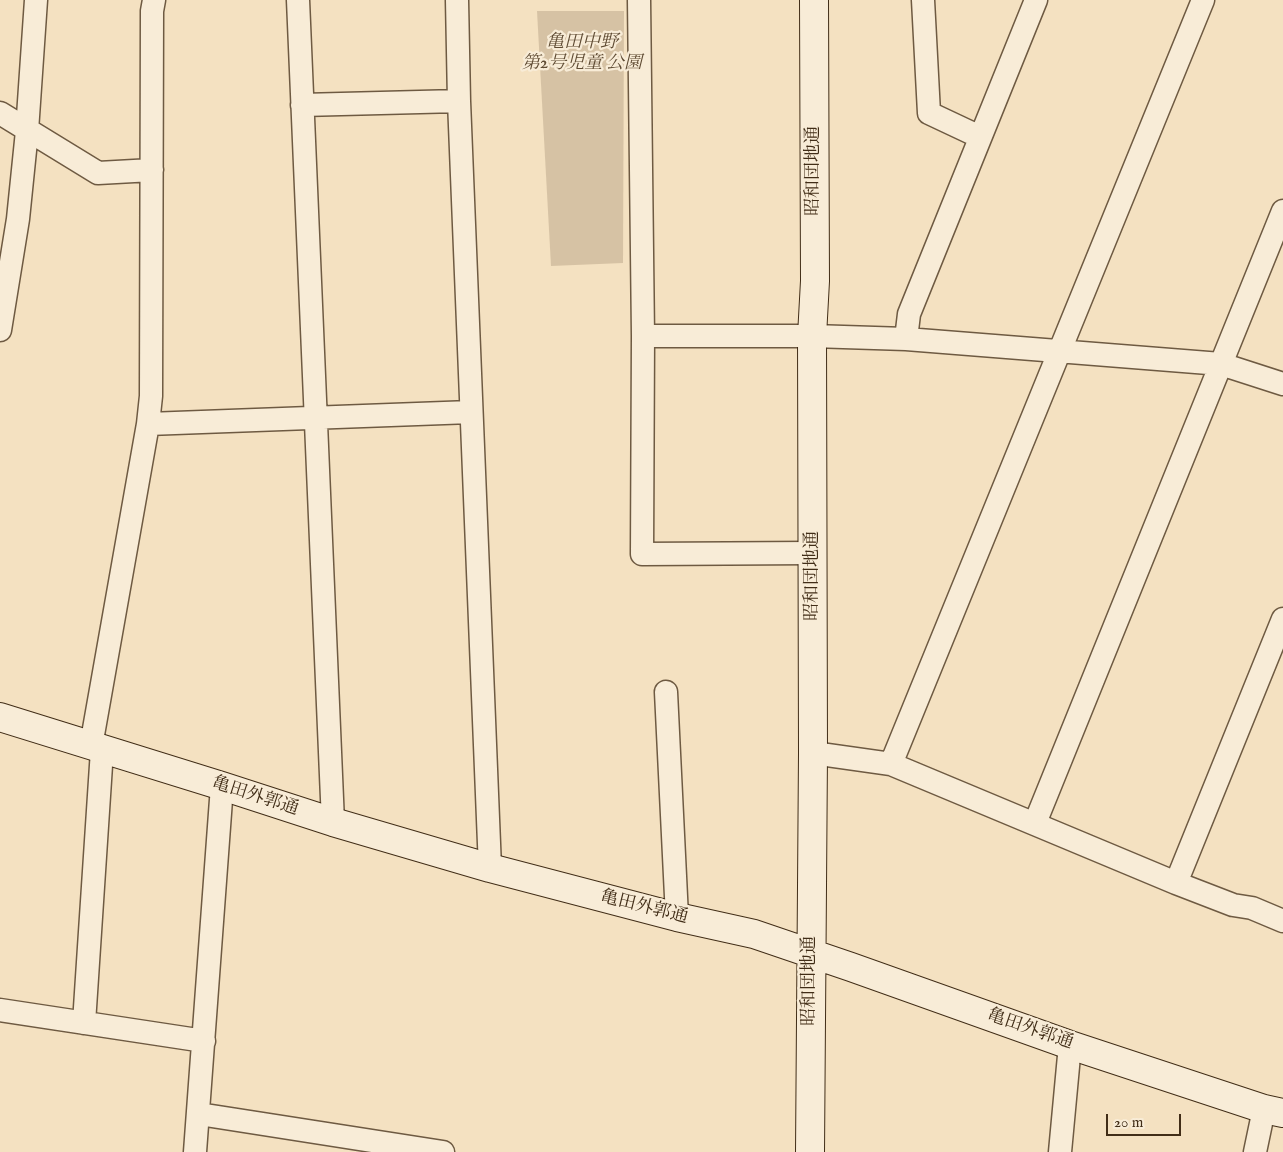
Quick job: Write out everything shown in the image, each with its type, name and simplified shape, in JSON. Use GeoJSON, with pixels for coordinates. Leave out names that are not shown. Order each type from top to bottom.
{"type":"FeatureCollection","features":[{"type":"Feature","properties":{"kind":"street"},"geometry":{"type":"LineString","coordinates":[[0,330],[9,213],[26,130],[36,0]]}},
{"type":"Feature","properties":{"kind":"street"},"geometry":{"type":"LineString","coordinates":[[84,1023],[96,748],[151,396],[152,11],[154,0]]}},
{"type":"Feature","properties":{"kind":"street"},"geometry":{"type":"LineString","coordinates":[[298,0],[333,822]]}},
{"type":"Feature","properties":{"kind":"street"},"geometry":{"type":"LineString","coordinates":[[457,0],[459,101],[490,868]]}},
{"type":"Feature","properties":{"kind":"street"},"geometry":{"type":"LineString","coordinates":[[639,0],[642,554],[812,553]]}},
{"type":"Feature","properties":{"kind":"street","name":"昭和団地通"},"geometry":{"type":"LineString","coordinates":[[810,1152],[813,753],[812,336],[814,281],[814,0]]}},
{"type":"Feature","properties":{"kind":"street"},"geometry":{"type":"LineString","coordinates":[[923,0],[929,113],[980,137]]}},
{"type":"Feature","properties":{"kind":"street"},"geometry":{"type":"LineString","coordinates":[[906,339],[909,314],[1036,0]]}},
{"type":"Feature","properties":{"kind":"street"},"geometry":{"type":"LineString","coordinates":[[891,764],[1203,0]]}},
{"type":"Feature","properties":{"kind":"street"},"geometry":{"type":"LineString","coordinates":[[302,105],[459,101]]}},
{"type":"Feature","properties":{"kind":"street"},"geometry":{"type":"LineString","coordinates":[[0,113],[98,173],[152,170]]}},
{"type":"Feature","properties":{"kind":"street"},"geometry":{"type":"LineString","coordinates":[[1034,823],[1283,211]]}},
{"type":"Feature","properties":{"kind":"street"},"geometry":{"type":"LineString","coordinates":[[642,336],[812,336],[906,339],[1221,364],[1283,384]]}},
{"type":"Feature","properties":{"kind":"street"},"geometry":{"type":"LineString","coordinates":[[148,424],[471,412]]}},
{"type":"Feature","properties":{"kind":"street"},"geometry":{"type":"LineString","coordinates":[[1176,883],[1283,619]]}},
{"type":"Feature","properties":{"kind":"street"},"geometry":{"type":"LineString","coordinates":[[666,692],[677,917]]}},
{"type":"Feature","properties":{"kind":"street","name":"亀田外郭通"},"geometry":{"type":"LineString","coordinates":[[0,717],[333,822],[490,868],[677,917],[754,934],[1070,1045],[1273,1111]]}},
{"type":"Feature","properties":{"kind":"street"},"geometry":{"type":"LineString","coordinates":[[813,753],[891,764],[1176,883],[1233,905],[1252,908],[1283,921]]}},
{"type":"Feature","properties":{"kind":"street"},"geometry":{"type":"LineString","coordinates":[[195,1152],[222,786]]}},
{"type":"Feature","properties":{"kind":"street"},"geometry":{"type":"LineString","coordinates":[[0,1010],[204,1041]]}},
{"type":"Feature","properties":{"kind":"street"},"geometry":{"type":"LineString","coordinates":[[1060,1152],[1070,1045]]}},
{"type":"Feature","properties":{"kind":"street"},"geometry":{"type":"LineString","coordinates":[[1255,1152],[1273,1111]]}},
{"type":"Feature","properties":{"kind":"street"},"geometry":{"type":"LineString","coordinates":[[199,1114],[443,1152]]}},
{"type":"Feature","properties":{"kind":"green space","name":"亀田中野 第2号児童 公園"},"geometry":{"type":"Polygon","coordinates":[[[537,11],[624,11],[623,263],[551,266],[537,11]]]}}]}
